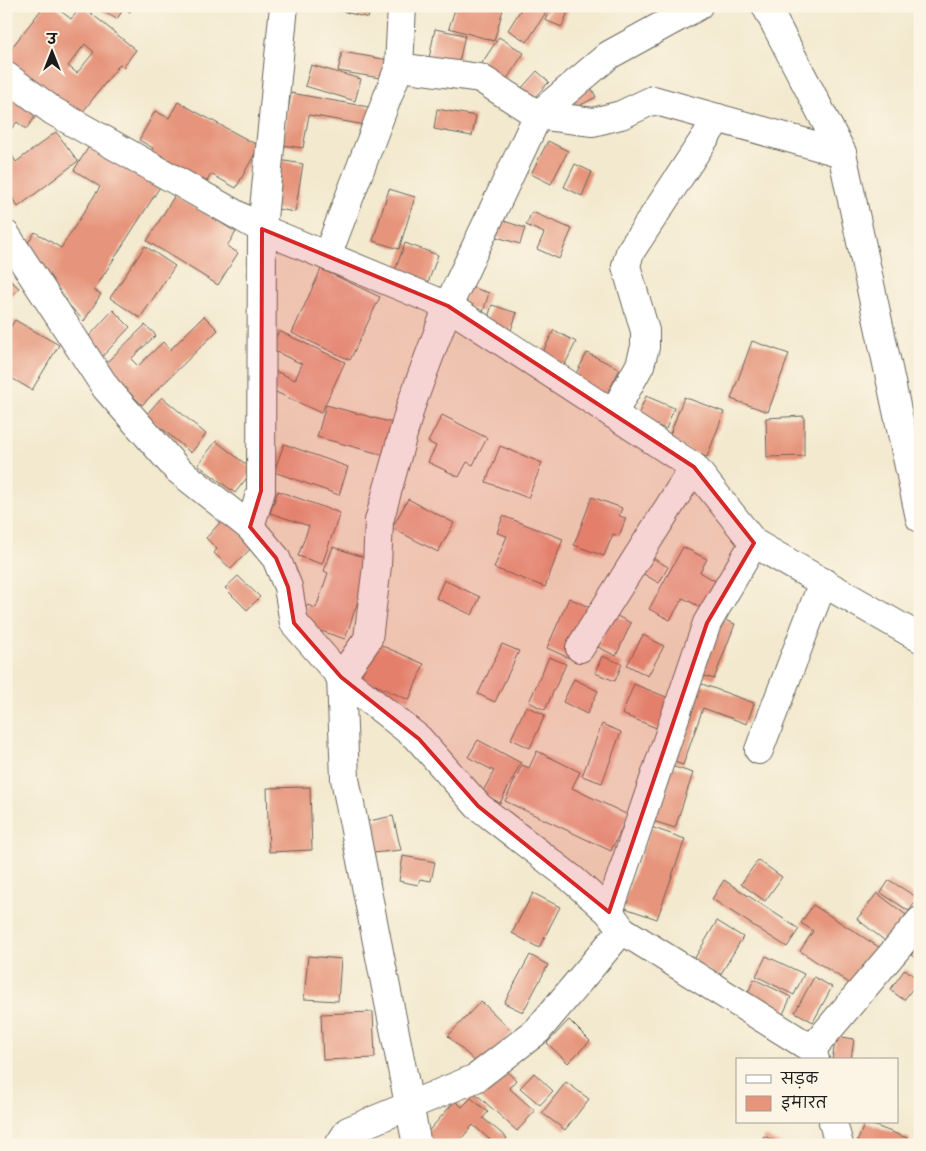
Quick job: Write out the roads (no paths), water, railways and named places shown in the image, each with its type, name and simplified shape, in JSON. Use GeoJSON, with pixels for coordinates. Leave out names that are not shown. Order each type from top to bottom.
{"type":"FeatureCollection","features":[{"type":"Feature","properties":{"kind":"street"},"geometry":{"type":"LineString","coordinates":[[250,528],[261,491],[262,228],[284,6]]}},
{"type":"Feature","properties":{"kind":"street"},"geometry":{"type":"LineString","coordinates":[[327,256],[399,68],[402,6]]}},
{"type":"Feature","properties":{"kind":"street"},"geometry":{"type":"LineString","coordinates":[[417,1145],[345,779],[341,677],[368,638],[377,566],[379,520],[411,405],[448,306],[538,115],[609,54],[698,6]]}},
{"type":"Feature","properties":{"kind":"street"},"geometry":{"type":"LineString","coordinates":[[766,6],[842,153],[920,518]]}},
{"type":"Feature","properties":{"kind":"street"},"geometry":{"type":"LineString","coordinates":[[399,68],[480,78],[538,115],[593,122],[610,118],[653,100],[842,153]]}},
{"type":"Feature","properties":{"kind":"street"},"geometry":{"type":"LineString","coordinates":[[6,76],[53,112],[262,228],[448,306],[694,467],[754,543],[920,638]]}},
{"type":"Feature","properties":{"kind":"street"},"geometry":{"type":"LineString","coordinates":[[612,414],[640,365],[645,348],[645,331],[626,266],[630,252],[718,118]]}},
{"type":"Feature","properties":{"kind":"street"},"geometry":{"type":"LineString","coordinates":[[6,235],[106,388],[176,469],[250,528],[276,558],[288,587],[294,623],[341,677],[419,739],[478,806],[571,878],[616,921],[813,1054],[920,921]]}},
{"type":"Feature","properties":{"kind":"street"},"geometry":{"type":"LineString","coordinates":[[580,648],[694,467]]}},
{"type":"Feature","properties":{"kind":"street"},"geometry":{"type":"LineString","coordinates":[[339,1145],[348,1131],[476,1078],[537,1031],[616,921],[707,623],[754,543]]}},
{"type":"Feature","properties":{"kind":"street"},"geometry":{"type":"LineString","coordinates":[[759,750],[823,582]]}},
{"type":"Feature","properties":{"kind":"street"},"geometry":{"type":"LineString","coordinates":[[834,1124],[839,1145]]}}]}
